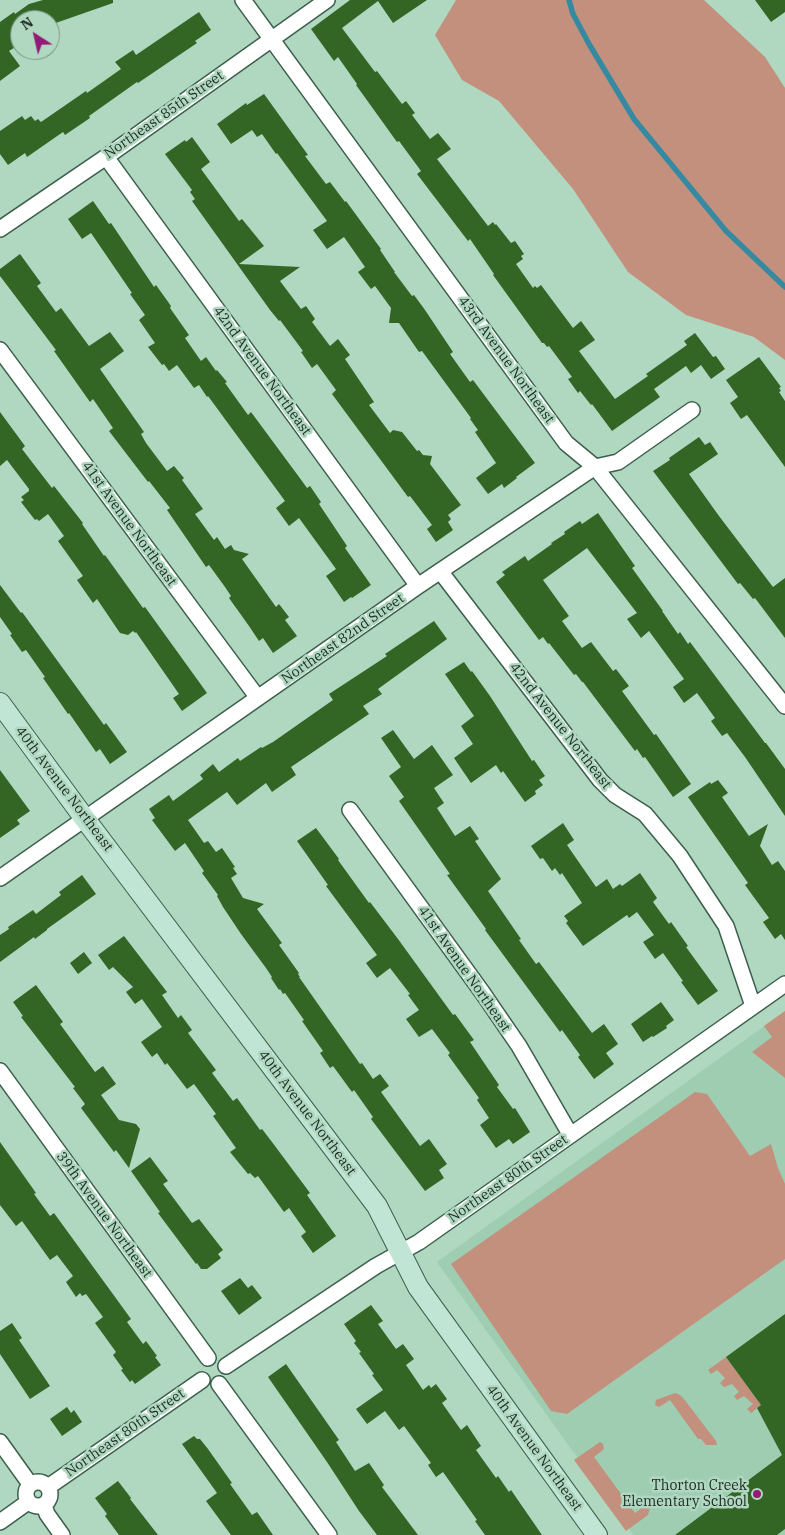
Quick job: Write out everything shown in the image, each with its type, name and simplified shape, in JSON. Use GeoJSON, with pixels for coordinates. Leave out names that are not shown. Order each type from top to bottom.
{"type":"FeatureCollection","features":[{"type":"Feature","properties":{"kind":"street","name":"43rd Avenue Northeast"},"geometry":{"type":"LineString","coordinates":[[243,0],[566,443],[595,467],[785,706]]}},
{"type":"Feature","properties":{"kind":"street","name":"Northeast 85th Street"},"geometry":{"type":"LineString","coordinates":[[0,229],[327,0]]}},
{"type":"Feature","properties":{"kind":"street","name":"42nd Avenue Northeast"},"geometry":{"type":"LineString","coordinates":[[106,156],[418,586]]}},
{"type":"Feature","properties":{"kind":"street","name":"41st Avenue Northeast"},"geometry":{"type":"LineString","coordinates":[[0,350],[258,698]]}},
{"type":"Feature","properties":{"kind":"street","name":"Northeast 82nd Street"},"geometry":{"type":"LineString","coordinates":[[0,878],[440,571],[595,467],[618,462],[692,410]]}},
{"type":"Feature","properties":{"kind":"street","name":"42nd Avenue Northeast"},"geometry":{"type":"LineString","coordinates":[[440,571],[600,780],[615,795],[645,814],[680,856],[726,926],[753,1006]]}},
{"type":"Feature","properties":{"kind":"street","name":"40th Avenue Northeast"},"geometry":{"type":"LineString","coordinates":[[0,703],[377,1206],[418,1287],[597,1535]]}},
{"type":"Feature","properties":{"kind":"street","name":"41st Avenue Northeast"},"geometry":{"type":"LineString","coordinates":[[350,810],[519,1046],[570,1134]]}},
{"type":"Feature","properties":{"kind":"street","name":"Northeast 80th Street"},"geometry":{"type":"LineString","coordinates":[[226,1366],[376,1266],[419,1242],[785,984]]}},
{"type":"Feature","properties":{"kind":"street","name":"39th Avenue Northeast"},"geometry":{"type":"LineString","coordinates":[[0,1072],[208,1358]]}},
{"type":"Feature","properties":{"kind":"street"},"geometry":{"type":"LineString","coordinates":[[208,1358],[218,1358],[226,1366],[226,1377],[219,1384],[207,1384],[199,1374],[199,1369],[208,1358]]}},
{"type":"Feature","properties":{"kind":"street","name":"Northeast 80th Street"},"geometry":{"type":"LineString","coordinates":[[48,1487],[202,1380]]}},
{"type":"Feature","properties":{"kind":"street"},"geometry":{"type":"LineString","coordinates":[[219,1384],[329,1535]]}},
{"type":"Feature","properties":{"kind":"street"},"geometry":{"type":"LineString","coordinates":[[0,1442],[30,1484]]}},
{"type":"Feature","properties":{"kind":"street"},"geometry":{"type":"LineString","coordinates":[[39,1482],[48,1487],[50,1496],[44,1505],[38,1507],[28,1502],[25,1493],[30,1484],[39,1482]]}},
{"type":"Feature","properties":{"kind":"street"},"geometry":{"type":"LineString","coordinates":[[0,1522],[28,1502]]}},
{"type":"Feature","properties":{"kind":"street"},"geometry":{"type":"LineString","coordinates":[[44,1505],[47,1514],[62,1535]]}},
{"type":"Feature","properties":{"kind":"shaded area"},"geometry":{"type":"Polygon","coordinates":[[[456,0],[704,0],[765,57],[785,88],[785,360],[754,337],[686,315],[628,272],[573,189],[499,101],[462,80],[435,35],[456,0]]]}},
{"type":"Feature","properties":{"kind":"shaded area"},"geometry":{"type":"Polygon","coordinates":[[[785,1011],[785,1535],[633,1535],[437,1262],[785,1011]]]}},
{"type":"Feature","properties":{"kind":"shaded area"},"geometry":{"type":"Polygon","coordinates":[[[785,1011],[785,1078],[752,1052],[772,1037],[764,1026],[785,1011]]]}},
{"type":"Feature","properties":{"kind":"shaded area"},"geometry":{"type":"Polygon","coordinates":[[[695,1092],[707,1094],[750,1156],[771,1144],[785,1184],[785,1259],[567,1414],[551,1411],[451,1264],[695,1092]]]}},
{"type":"Feature","properties":{"kind":"shaded area"},"geometry":{"type":"Polygon","coordinates":[[[726,1357],[761,1405],[751,1413],[747,1409],[753,1404],[744,1396],[737,1400],[734,1396],[739,1392],[732,1384],[724,1387],[720,1383],[725,1378],[717,1370],[711,1374],[708,1370],[726,1357]]]}},
{"type":"Feature","properties":{"kind":"shaded area"},"geometry":{"type":"Polygon","coordinates":[[[675,1393],[684,1399],[716,1441],[717,1445],[706,1445],[701,1439],[698,1439],[670,1400],[659,1407],[655,1405],[656,1400],[675,1393]]]}},
{"type":"Feature","properties":{"kind":"shaded area"},"geometry":{"type":"Polygon","coordinates":[[[600,1442],[603,1444],[604,1449],[594,1457],[635,1513],[645,1506],[650,1508],[648,1515],[626,1531],[574,1460],[600,1442]]]}},
{"type":"Feature","properties":{"kind":"building"},"geometry":{"type":"Polygon","coordinates":[[[43,0],[113,0],[113,3],[60,22],[60,10],[21,10],[29,4],[43,0]]]}},
{"type":"Feature","properties":{"kind":"building"},"geometry":{"type":"Polygon","coordinates":[[[350,0],[427,0],[393,23],[378,1],[342,28],[402,104],[406,101],[415,113],[412,115],[430,139],[438,133],[451,149],[437,159],[488,226],[493,222],[511,243],[515,241],[524,254],[521,256],[523,259],[516,264],[533,288],[541,285],[573,328],[581,321],[595,340],[579,351],[615,399],[687,345],[684,341],[695,333],[713,357],[716,356],[725,369],[711,379],[701,365],[691,373],[686,366],[654,389],[660,397],[612,431],[592,404],[580,391],[578,393],[568,379],[572,377],[549,346],[547,347],[542,343],[493,275],[470,239],[468,241],[417,174],[421,171],[399,141],[397,142],[338,57],[334,61],[311,29],[350,0]]]}},
{"type":"Feature","properties":{"kind":"building"},"geometry":{"type":"Polygon","coordinates":[[[755,0],[785,0],[785,12],[771,22],[755,0]]]}},
{"type":"Feature","properties":{"kind":"building"},"geometry":{"type":"Polygon","coordinates":[[[199,12],[211,30],[195,41],[197,43],[137,82],[65,135],[63,132],[27,157],[25,153],[8,165],[0,154],[0,131],[22,116],[25,120],[31,116],[35,121],[38,119],[41,122],[121,69],[115,62],[133,50],[136,55],[199,12]]]}},
{"type":"Feature","properties":{"kind":"building"},"geometry":{"type":"Polygon","coordinates":[[[10,15],[10,60],[16,60],[20,66],[0,81],[0,22],[10,15]]]}},
{"type":"Feature","properties":{"kind":"building"},"geometry":{"type":"Polygon","coordinates":[[[264,94],[308,155],[305,156],[326,184],[330,182],[346,201],[381,249],[394,272],[425,310],[453,352],[450,354],[470,382],[473,380],[535,463],[504,488],[502,484],[488,494],[476,478],[496,463],[475,432],[478,430],[422,351],[419,352],[399,323],[389,323],[391,308],[375,286],[371,289],[358,272],[365,267],[344,237],[327,249],[313,230],[327,221],[262,134],[257,137],[252,130],[231,144],[217,124],[246,103],[247,105],[264,94]]]}},
{"type":"Feature","properties":{"kind":"building"},"geometry":{"type":"Polygon","coordinates":[[[192,137],[210,162],[201,169],[239,221],[242,219],[264,246],[239,264],[300,267],[280,281],[301,309],[306,306],[315,319],[312,322],[330,346],[338,339],[350,355],[345,359],[374,402],[369,405],[390,433],[393,430],[402,432],[417,451],[419,450],[423,455],[432,456],[430,464],[461,505],[448,515],[451,519],[448,522],[453,530],[436,542],[427,529],[432,525],[410,496],[408,497],[332,394],[336,390],[317,364],[312,368],[301,352],[303,351],[280,320],[270,310],[192,201],[195,199],[190,192],[192,190],[165,154],[192,137]]]}},
{"type":"Feature","properties":{"kind":"building"},"geometry":{"type":"Polygon","coordinates":[[[93,201],[109,224],[111,223],[154,287],[156,285],[171,306],[170,308],[189,335],[185,338],[201,361],[206,357],[227,382],[225,383],[248,415],[251,412],[307,488],[310,486],[321,502],[319,504],[347,546],[345,548],[371,585],[344,602],[326,576],[336,569],[299,518],[289,526],[276,508],[285,501],[208,396],[199,385],[194,388],[177,365],[169,371],[148,347],[155,343],[139,320],[145,315],[130,294],[132,293],[91,233],[82,239],[68,219],[93,201]]]}},
{"type":"Feature","properties":{"kind":"building"},"geometry":{"type":"Polygon","coordinates":[[[20,254],[41,283],[37,286],[56,312],[61,308],[89,346],[110,332],[124,351],[100,369],[144,432],[141,434],[146,443],[167,471],[174,466],[184,478],[182,480],[203,509],[195,514],[214,540],[217,537],[225,549],[231,545],[234,550],[249,554],[242,559],[276,607],[279,604],[289,617],[285,620],[297,636],[273,653],[263,638],[259,641],[229,598],[231,596],[225,587],[209,565],[206,567],[167,510],[170,508],[109,431],[113,428],[93,399],[90,402],[54,351],[56,350],[0,276],[0,269],[20,254]]]}},
{"type":"Feature","properties":{"kind":"building"},"geometry":{"type":"Polygon","coordinates":[[[759,357],[781,387],[779,392],[785,401],[785,467],[747,415],[741,419],[730,403],[738,397],[726,380],[759,357]]]}},
{"type":"Feature","properties":{"kind":"building"},"geometry":{"type":"Polygon","coordinates":[[[0,412],[25,446],[22,449],[52,488],[54,486],[83,523],[104,556],[143,608],[145,607],[207,693],[182,711],[173,698],[179,694],[136,632],[133,631],[128,635],[120,633],[97,599],[93,603],[77,580],[83,576],[58,541],[64,536],[48,514],[39,521],[35,520],[21,502],[24,500],[21,497],[29,489],[7,460],[0,466],[0,412]]]}},
{"type":"Feature","properties":{"kind":"building"},"geometry":{"type":"Polygon","coordinates":[[[699,437],[705,445],[710,442],[718,454],[689,474],[773,587],[785,578],[785,638],[755,598],[753,599],[740,583],[738,584],[653,471],[699,437]]]}},
{"type":"Feature","properties":{"kind":"building"},"geometry":{"type":"Polygon","coordinates":[[[598,513],[635,566],[632,568],[678,634],[680,632],[688,644],[690,642],[785,769],[785,816],[727,733],[722,736],[711,721],[715,718],[697,693],[684,703],[673,687],[684,679],[649,631],[641,638],[627,619],[637,613],[587,548],[543,580],[569,616],[562,621],[582,648],[591,642],[613,671],[616,669],[629,686],[622,691],[654,735],[656,734],[691,784],[673,797],[645,757],[643,758],[637,749],[635,751],[583,682],[576,674],[574,675],[549,643],[543,637],[539,640],[496,582],[505,575],[502,572],[525,556],[528,561],[580,521],[582,524],[598,513]]]}},
{"type":"Feature","properties":{"kind":"building"},"geometry":{"type":"Polygon","coordinates":[[[0,585],[22,612],[104,725],[106,723],[127,752],[110,764],[100,749],[96,752],[43,678],[45,677],[26,650],[22,652],[10,635],[12,634],[0,617],[0,585]]]}},
{"type":"Feature","properties":{"kind":"building"},"geometry":{"type":"Polygon","coordinates":[[[434,621],[447,639],[378,689],[382,694],[363,706],[369,714],[291,767],[296,775],[272,792],[266,783],[237,805],[227,792],[188,820],[204,843],[208,841],[216,852],[222,848],[235,867],[233,868],[237,874],[231,878],[243,898],[264,904],[257,909],[282,943],[279,945],[299,973],[299,977],[360,1064],[362,1063],[373,1079],[380,1074],[389,1086],[381,1092],[420,1146],[429,1139],[447,1164],[439,1170],[444,1178],[425,1191],[371,1119],[373,1117],[354,1090],[352,1092],[333,1066],[330,1068],[320,1053],[323,1051],[302,1021],[304,1020],[285,993],[283,994],[279,990],[266,968],[241,934],[223,907],[218,895],[202,873],[204,871],[185,843],[175,851],[152,820],[155,818],[149,809],[169,795],[173,801],[203,779],[200,775],[213,764],[219,772],[238,758],[240,761],[261,747],[273,742],[333,700],[329,694],[387,656],[385,654],[434,621]]]}},
{"type":"Feature","properties":{"kind":"building"},"geometry":{"type":"Polygon","coordinates":[[[464,662],[490,696],[532,761],[534,760],[545,776],[539,780],[543,785],[535,791],[536,794],[525,802],[503,771],[501,773],[496,765],[471,783],[454,758],[473,744],[461,726],[474,716],[445,674],[464,662]]]}},
{"type":"Feature","properties":{"kind":"building"},"geometry":{"type":"Polygon","coordinates":[[[393,730],[414,759],[432,745],[453,775],[434,788],[444,803],[437,808],[455,836],[470,826],[479,839],[475,841],[501,879],[488,891],[536,964],[539,962],[592,1033],[604,1024],[618,1044],[606,1053],[614,1064],[594,1079],[562,1030],[560,1032],[485,930],[447,875],[450,874],[399,801],[404,797],[389,776],[401,767],[381,738],[393,730]]]}},
{"type":"Feature","properties":{"kind":"building"},"geometry":{"type":"Polygon","coordinates":[[[0,770],[30,811],[17,820],[20,824],[0,838],[0,770]]]}},
{"type":"Feature","properties":{"kind":"building"},"geometry":{"type":"Polygon","coordinates":[[[718,780],[728,793],[722,797],[749,836],[768,824],[760,846],[772,865],[778,861],[785,871],[785,940],[781,934],[775,939],[763,922],[769,918],[745,885],[748,883],[688,797],[710,782],[711,784],[718,780]]]}},
{"type":"Feature","properties":{"kind":"building"},"geometry":{"type":"Polygon","coordinates":[[[563,823],[574,840],[567,845],[596,887],[607,879],[613,889],[620,884],[622,886],[640,873],[657,898],[653,902],[669,924],[671,922],[688,946],[686,947],[718,991],[698,1005],[663,953],[655,959],[643,942],[654,935],[637,912],[629,918],[627,915],[583,946],[566,923],[568,921],[564,916],[582,903],[562,873],[560,875],[555,868],[552,871],[531,846],[563,823]]]}},
{"type":"Feature","properties":{"kind":"building"},"geometry":{"type":"Polygon","coordinates":[[[316,828],[369,903],[474,1040],[470,1042],[499,1085],[497,1087],[513,1109],[515,1108],[530,1132],[513,1144],[509,1139],[496,1148],[480,1125],[489,1118],[477,1100],[479,1098],[448,1055],[450,1053],[432,1029],[419,1037],[406,1019],[419,1010],[408,995],[410,994],[390,968],[377,978],[366,963],[377,955],[326,886],[328,885],[297,841],[316,828]]]}},
{"type":"Feature","properties":{"kind":"building"},"geometry":{"type":"Polygon","coordinates":[[[82,875],[96,894],[0,962],[0,935],[9,929],[8,927],[33,910],[36,914],[61,895],[59,892],[82,875]]]}},
{"type":"Feature","properties":{"kind":"building"},"geometry":{"type":"Polygon","coordinates":[[[124,936],[167,992],[162,995],[178,1018],[181,1015],[192,1030],[188,1033],[216,1070],[212,1073],[233,1101],[237,1098],[260,1130],[262,1129],[272,1142],[310,1193],[307,1195],[336,1236],[313,1253],[301,1236],[306,1232],[289,1208],[284,1212],[258,1176],[255,1178],[250,1173],[248,1174],[230,1152],[236,1148],[213,1116],[216,1114],[194,1084],[187,1089],[167,1063],[165,1065],[157,1053],[152,1057],[141,1042],[162,1027],[142,999],[135,1004],[126,992],[133,987],[113,967],[109,970],[98,955],[124,936]]]}},
{"type":"Feature","properties":{"kind":"building"},"geometry":{"type":"Polygon","coordinates":[[[84,952],[92,963],[78,974],[70,963],[84,952]]]}},
{"type":"Feature","properties":{"kind":"building"},"geometry":{"type":"Polygon","coordinates":[[[36,985],[63,1022],[60,1024],[95,1072],[103,1066],[116,1084],[101,1095],[119,1120],[136,1124],[140,1129],[129,1168],[116,1150],[114,1152],[81,1108],[85,1104],[73,1088],[75,1087],[21,1017],[23,1016],[13,1002],[36,985]]]}},
{"type":"Feature","properties":{"kind":"building"},"geometry":{"type":"Polygon","coordinates":[[[661,1002],[674,1020],[666,1026],[667,1028],[643,1042],[631,1024],[661,1002]]]}},
{"type":"Feature","properties":{"kind":"building"},"geometry":{"type":"Polygon","coordinates":[[[0,1142],[50,1216],[54,1213],[131,1319],[127,1322],[143,1344],[146,1341],[157,1356],[155,1357],[161,1365],[135,1384],[132,1380],[130,1382],[121,1370],[123,1369],[113,1355],[116,1352],[95,1323],[103,1317],[86,1294],[82,1296],[80,1293],[76,1297],[66,1282],[73,1276],[57,1255],[50,1260],[22,1221],[16,1226],[0,1205],[0,1142]]]}},
{"type":"Feature","properties":{"kind":"building"},"geometry":{"type":"Polygon","coordinates":[[[150,1157],[168,1181],[163,1184],[192,1223],[199,1219],[223,1250],[218,1254],[221,1258],[207,1269],[201,1269],[196,1264],[158,1213],[160,1212],[131,1171],[150,1157]]]}},
{"type":"Feature","properties":{"kind":"building"},"geometry":{"type":"Polygon","coordinates":[[[240,1278],[248,1288],[252,1285],[262,1298],[239,1315],[221,1291],[240,1278]]]}},
{"type":"Feature","properties":{"kind":"building"},"geometry":{"type":"Polygon","coordinates":[[[371,1305],[383,1321],[378,1324],[396,1349],[403,1344],[414,1359],[406,1365],[423,1390],[429,1385],[431,1388],[436,1384],[447,1399],[442,1403],[461,1430],[467,1425],[481,1446],[476,1450],[496,1478],[498,1476],[509,1492],[511,1490],[542,1535],[485,1535],[475,1521],[477,1520],[443,1472],[436,1477],[428,1465],[431,1463],[404,1426],[399,1430],[385,1411],[367,1424],[356,1409],[383,1390],[359,1353],[361,1352],[354,1343],[356,1341],[344,1324],[371,1305]]]}},
{"type":"Feature","properties":{"kind":"building"},"geometry":{"type":"Polygon","coordinates":[[[785,1314],[785,1529],[777,1535],[675,1535],[782,1455],[757,1408],[761,1405],[726,1357],[785,1314]]]}},
{"type":"Feature","properties":{"kind":"building"},"geometry":{"type":"Polygon","coordinates":[[[12,1323],[22,1338],[19,1340],[50,1386],[30,1399],[0,1354],[0,1331],[12,1323]]]}},
{"type":"Feature","properties":{"kind":"building"},"geometry":{"type":"Polygon","coordinates":[[[286,1364],[339,1440],[336,1442],[355,1471],[369,1463],[384,1485],[382,1487],[418,1535],[377,1535],[268,1377],[286,1364]]]}},
{"type":"Feature","properties":{"kind":"building"},"geometry":{"type":"Polygon","coordinates":[[[67,1407],[71,1413],[74,1410],[82,1422],[62,1436],[50,1419],[67,1407]]]}},
{"type":"Feature","properties":{"kind":"building"},"geometry":{"type":"Polygon","coordinates":[[[194,1436],[200,1439],[208,1449],[252,1515],[257,1512],[273,1535],[231,1535],[206,1501],[217,1493],[182,1444],[194,1436]]]}},
{"type":"Feature","properties":{"kind":"building"},"geometry":{"type":"Polygon","coordinates":[[[118,1481],[158,1535],[119,1535],[95,1498],[118,1481]]]}},
{"type":"Feature","properties":{"kind":"waterway"},"geometry":{"type":"LineString","coordinates":[[569,0],[573,14],[589,44],[634,119],[726,231],[785,287]]}},
{"type":"Feature","properties":{"kind":"place","name":"Thorton Creek Elementary School"},"geometry":{"type":"Point","coordinates":[757,1494]}}]}
